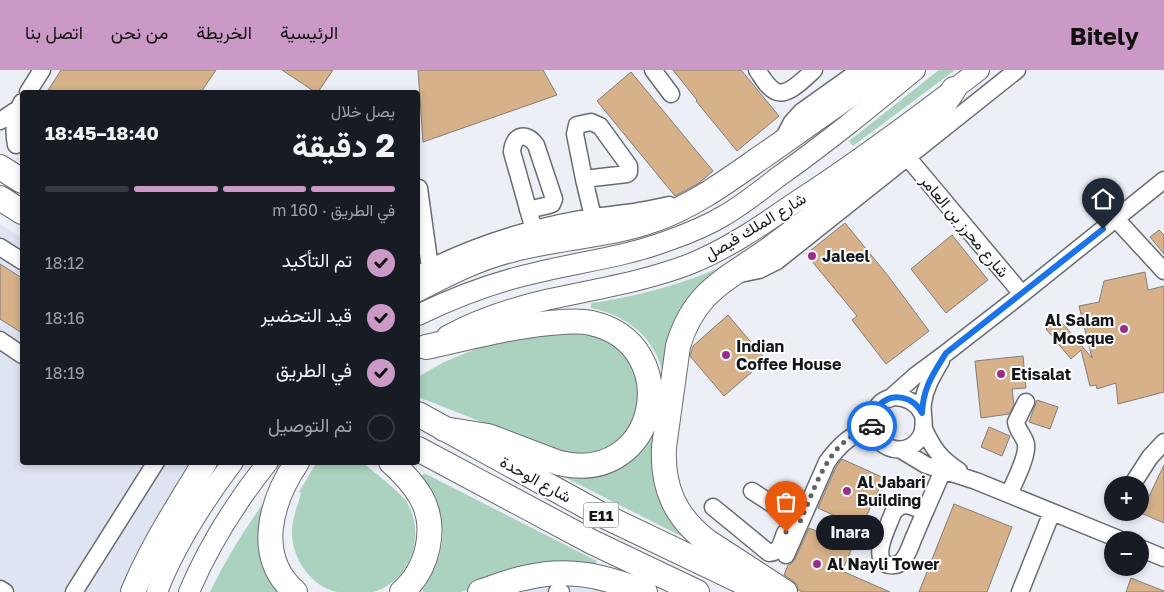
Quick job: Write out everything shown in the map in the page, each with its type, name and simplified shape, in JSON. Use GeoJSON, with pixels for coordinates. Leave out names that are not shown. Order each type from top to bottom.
{"type":"FeatureCollection","features":[{"type":"Feature","properties":{"kind":"highway"},"geometry":{"type":"LineString","coordinates":[[420,288],[452,271],[492,255],[535,244],[635,226],[676,211],[726,182],[888,70]]}},
{"type":"Feature","properties":{"kind":"highway"},"geometry":{"type":"LineString","coordinates":[[785,592],[697,533],[679,513],[667,488],[664,474],[664,447],[678,346],[682,332],[697,306],[718,284],[776,245],[904,147],[928,125],[954,89]]}},
{"type":"Feature","properties":{"kind":"highway"},"geometry":{"type":"LineString","coordinates":[[0,167],[20,179]]}},
{"type":"Feature","properties":{"kind":"highway"},"geometry":{"type":"LineString","coordinates":[[0,198],[20,212]]}},
{"type":"Feature","properties":{"kind":"highway"},"geometry":{"type":"LineString","coordinates":[[422,349],[539,324],[566,322],[592,324],[604,327],[625,340],[634,349],[646,370],[649,381],[650,405],[639,433],[628,447],[618,455],[607,461],[595,464],[583,466],[564,464],[488,436],[444,429]]}},
{"type":"Feature","properties":{"kind":"highway","name":"شارع الوحدة"},"geometry":{"type":"LineString","coordinates":[[420,415],[602,515],[763,592]]}},
{"type":"Feature","properties":{"kind":"highway","name":"شارع الوحدة"},"geometry":{"type":"LineString","coordinates":[[420,450],[592,542],[697,592]]}},
{"type":"Feature","properties":{"kind":"highway"},"geometry":{"type":"LineString","coordinates":[[133,592],[161,533],[203,465]]}},
{"type":"Feature","properties":{"kind":"highway"},"geometry":{"type":"LineString","coordinates":[[295,465],[274,510],[270,534],[273,558],[278,570],[295,592]]}},
{"type":"Feature","properties":{"kind":"highway"},"geometry":{"type":"LineString","coordinates":[[393,465],[417,489],[429,522],[425,559],[420,570],[402,592]]}},
{"type":"Feature","properties":{"kind":"highway"},"geometry":{"type":"LineString","coordinates":[[480,592],[525,577],[571,573],[602,577],[645,592]]}},
{"type":"Feature","properties":{"kind":"main road","name":"شارع الملك فيصل"},"geometry":{"type":"LineString","coordinates":[[420,314],[470,292],[502,281],[644,249],[706,225],[726,214],[800,162],[915,70]]}},
{"type":"Feature","properties":{"kind":"main road","name":"شارع الملك فيصل"},"geometry":{"type":"LineString","coordinates":[[422,349],[469,325],[514,308],[650,278],[711,254],[749,233],[822,185],[979,70]]}},
{"type":"Feature","properties":{"kind":"main road"},"geometry":{"type":"LineString","coordinates":[[157,592],[176,550],[217,483],[231,465]]}},
{"type":"Feature","properties":{"kind":"main road"},"geometry":{"type":"LineString","coordinates":[[189,592],[209,550],[230,513],[266,465]]}},
{"type":"Feature","properties":{"kind":"street"},"geometry":{"type":"LineString","coordinates":[[29,90],[42,70]]}},
{"type":"Feature","properties":{"kind":"street"},"geometry":{"type":"LineString","coordinates":[[653,70],[671,94]]}},
{"type":"Feature","properties":{"kind":"street"},"geometry":{"type":"LineString","coordinates":[[756,70],[774,91],[781,93],[787,92],[814,70]]}},
{"type":"Feature","properties":{"kind":"street"},"geometry":{"type":"LineString","coordinates":[[780,144],[796,116],[860,70]]}},
{"type":"Feature","properties":{"kind":"street","name":"شارع الملك فيصل"},"geometry":{"type":"LineString","coordinates":[[730,276],[759,270],[777,261],[1017,70]]}},
{"type":"Feature","properties":{"kind":"street"},"geometry":{"type":"LineString","coordinates":[[0,121],[20,105]]}},
{"type":"Feature","properties":{"kind":"street"},"geometry":{"type":"LineString","coordinates":[[19,147],[14,131],[20,105]]}},
{"type":"Feature","properties":{"kind":"street"},"geometry":{"type":"LineString","coordinates":[[0,135],[19,147]]}},
{"type":"Feature","properties":{"kind":"street","name":"شارع محرز بن العامر"},"geometry":{"type":"LineString","coordinates":[[908,158],[1022,294]]}},
{"type":"Feature","properties":{"kind":"street"},"geometry":{"type":"LineString","coordinates":[[584,179],[593,217]]}},
{"type":"Feature","properties":{"kind":"street"},"geometry":{"type":"LineString","coordinates":[[889,399],[915,376],[1022,294],[1164,180]]}},
{"type":"Feature","properties":{"kind":"street"},"geometry":{"type":"LineString","coordinates":[[420,205],[424,271],[491,242],[534,230],[582,218],[630,212],[696,200]]}},
{"type":"Feature","properties":{"kind":"street"},"geometry":{"type":"LineString","coordinates":[[528,210],[534,230]]}},
{"type":"Feature","properties":{"kind":"street"},"geometry":{"type":"LineString","coordinates":[[1116,218],[1164,271]]}},
{"type":"Feature","properties":{"kind":"street"},"geometry":{"type":"LineString","coordinates":[[0,247],[20,260]]}},
{"type":"Feature","properties":{"kind":"street"},"geometry":{"type":"LineString","coordinates":[[0,340],[20,354]]}},
{"type":"Feature","properties":{"kind":"street"},"geometry":{"type":"LineString","coordinates":[[946,353],[926,387],[922,404],[923,421],[922,435],[913,445],[901,450],[887,447],[876,439],[872,426],[874,412],[883,402],[895,397],[906,398],[916,404],[923,421],[928,438],[939,455],[946,462],[976,481]]}},
{"type":"Feature","properties":{"kind":"street"},"geometry":{"type":"LineString","coordinates":[[1010,494],[1026,452],[1025,442],[1017,428],[1016,422],[1026,402]]}},
{"type":"Feature","properties":{"kind":"street"},"geometry":{"type":"LineString","coordinates":[[713,507],[769,553],[773,553],[778,550],[834,452],[848,439],[872,426]]}},
{"type":"Feature","properties":{"kind":"street"},"geometry":{"type":"LineString","coordinates":[[1138,476],[1150,457],[1164,442]]}},
{"type":"Feature","properties":{"kind":"street"},"geometry":{"type":"LineString","coordinates":[[901,450],[918,460],[1010,494],[1104,533]]}},
{"type":"Feature","properties":{"kind":"street"},"geometry":{"type":"LineString","coordinates":[[74,592],[154,465]]}},
{"type":"Feature","properties":{"kind":"street"},"geometry":{"type":"LineString","coordinates":[[925,512],[943,470]]}},
{"type":"Feature","properties":{"kind":"street"},"geometry":{"type":"LineString","coordinates":[[752,491],[796,520]]}},
{"type":"Feature","properties":{"kind":"street"},"geometry":{"type":"LineString","coordinates":[[1026,590],[1052,512]]}},
{"type":"Feature","properties":{"kind":"street"},"geometry":{"type":"LineString","coordinates":[[786,555],[796,520]]}},
{"type":"Feature","properties":{"kind":"street"},"geometry":{"type":"LineString","coordinates":[[1149,552],[1164,558]]}},
{"type":"Feature","properties":{"kind":"street"},"geometry":{"type":"LineString","coordinates":[[0,589],[4,592]]}},
{"type":"Feature","properties":{"kind":"shaded area"},"geometry":{"type":"Polygon","coordinates":[[[0,224],[20,237],[20,465],[190,465],[158,592],[0,592],[0,224]]]}},
{"type":"Feature","properties":{"kind":"shaded area"},"geometry":{"type":"Polygon","coordinates":[[[518,580],[608,592],[491,592],[518,580]]]}},
{"type":"Feature","properties":{"kind":"green space"},"geometry":{"type":"Polygon","coordinates":[[[939,70],[955,70],[853,146],[849,141],[939,70]]]}},
{"type":"Feature","properties":{"kind":"green space"},"geometry":{"type":"Polygon","coordinates":[[[730,263],[712,283],[663,426],[687,530],[683,537],[562,476],[586,477],[610,472],[620,467],[640,453],[656,432],[658,425],[663,375],[652,346],[630,324],[612,314],[591,308],[591,303],[627,297],[662,288],[730,263]]]}},
{"type":"Feature","properties":{"kind":"green space"},"geometry":{"type":"Polygon","coordinates":[[[563,329],[600,333],[633,359],[641,408],[619,442],[589,455],[556,451],[420,398],[420,376],[444,362],[483,346],[563,329]]]}},
{"type":"Feature","properties":{"kind":"green space"},"geometry":{"type":"Polygon","coordinates":[[[315,465],[365,465],[400,494],[406,501],[412,514],[415,541],[412,555],[406,567],[397,578],[373,592],[338,592],[319,584],[304,569],[295,551],[292,531],[301,493],[299,492],[315,465]]]}},
{"type":"Feature","properties":{"kind":"green space"},"geometry":{"type":"Polygon","coordinates":[[[424,473],[597,561],[593,569],[528,571],[461,592],[423,592],[436,564],[443,536],[440,517],[419,479],[424,473]]]}},
{"type":"Feature","properties":{"kind":"green space"},"geometry":{"type":"Polygon","coordinates":[[[266,499],[286,592],[210,592],[236,544],[266,499]]]}},
{"type":"Feature","properties":{"kind":"building"},"geometry":{"type":"Polygon","coordinates":[[[61,70],[216,70],[202,90],[48,90],[61,70]]]}},
{"type":"Feature","properties":{"kind":"building"},"geometry":{"type":"Polygon","coordinates":[[[282,70],[333,70],[319,90],[312,90],[282,70]]]}},
{"type":"Feature","properties":{"kind":"building"},"geometry":{"type":"Polygon","coordinates":[[[418,70],[543,70],[557,95],[423,142],[418,70]]]}},
{"type":"Feature","properties":{"kind":"building"},"geometry":{"type":"Polygon","coordinates":[[[673,70],[741,70],[779,116],[737,151],[673,70]]]}},
{"type":"Feature","properties":{"kind":"building"},"geometry":{"type":"Polygon","coordinates":[[[631,72],[713,171],[699,183],[675,196],[597,101],[631,72]]]}},
{"type":"Feature","properties":{"kind":"building"},"geometry":{"type":"Polygon","coordinates":[[[845,223],[889,277],[929,331],[886,364],[852,320],[857,316],[806,254],[845,223]]]}},
{"type":"Feature","properties":{"kind":"building"},"geometry":{"type":"Polygon","coordinates":[[[1159,230],[1164,235],[1164,254],[1150,237],[1159,230]]]}},
{"type":"Feature","properties":{"kind":"building"},"geometry":{"type":"Polygon","coordinates":[[[952,235],[988,280],[946,313],[911,269],[952,235]]]}},
{"type":"Feature","properties":{"kind":"building"},"geometry":{"type":"Polygon","coordinates":[[[0,264],[20,277],[20,332],[0,319],[0,264]]]}},
{"type":"Feature","properties":{"kind":"building","name":"Al Salam Mosque"},"geometry":{"type":"Polygon","coordinates":[[[1145,272],[1148,290],[1164,286],[1164,392],[1118,404],[1116,383],[1097,389],[1096,385],[1090,386],[1081,350],[1071,359],[1046,329],[1059,319],[1092,358],[1079,306],[1099,302],[1104,281],[1145,272]]]}},
{"type":"Feature","properties":{"kind":"building","name":"Indian Coffee House"},"geometry":{"type":"Polygon","coordinates":[[[728,315],[766,360],[724,396],[690,356],[693,346],[728,315]]]}},
{"type":"Feature","properties":{"kind":"building","name":"Etisalat"},"geometry":{"type":"Polygon","coordinates":[[[1023,356],[1026,388],[1012,389],[1014,405],[1009,414],[981,418],[975,361],[1023,356]]]}},
{"type":"Feature","properties":{"kind":"building"},"geometry":{"type":"Polygon","coordinates":[[[1037,400],[1058,407],[1050,429],[1029,422],[1037,400]]]}},
{"type":"Feature","properties":{"kind":"building"},"geometry":{"type":"Polygon","coordinates":[[[989,427],[1010,436],[1002,456],[981,447],[989,427]]]}},
{"type":"Feature","properties":{"kind":"building","name":"Al Jabari Building"},"geometry":{"type":"Polygon","coordinates":[[[842,459],[884,478],[861,528],[818,508],[836,467],[842,459]]]}},
{"type":"Feature","properties":{"kind":"building"},"geometry":{"type":"Polygon","coordinates":[[[1164,465],[1164,523],[1149,516],[1149,496],[1164,465]]]}},
{"type":"Feature","properties":{"kind":"building"},"geometry":{"type":"Polygon","coordinates":[[[954,504],[1012,527],[987,592],[919,592],[954,504]]]}},
{"type":"Feature","properties":{"kind":"building","name":"Al Nayli Tower"},"geometry":{"type":"Polygon","coordinates":[[[809,528],[853,546],[842,571],[890,592],[803,592],[798,590],[797,585],[784,575],[788,565],[795,559],[809,528]]]}},
{"type":"Feature","properties":{"kind":"building"},"geometry":{"type":"Polygon","coordinates":[[[1131,578],[1164,591],[1164,592],[1126,592],[1131,578]]]}},
{"type":"Feature","properties":{"kind":"way so far"},"geometry":{"type":"LineString","coordinates":[[786,532],[792,517],[800,522],[827,462],[834,452],[848,439],[872,426]]}},
{"type":"Feature","properties":{"kind":"place","name":"Jaleel"},"geometry":{"type":"Point","coordinates":[812,256]}},
{"type":"Feature","properties":{"kind":"place","name":"Al Salam Mosque"},"geometry":{"type":"Point","coordinates":[1124,329]}},
{"type":"Feature","properties":{"kind":"place","name":"Indian Coffee House"},"geometry":{"type":"Point","coordinates":[726,355]}},
{"type":"Feature","properties":{"kind":"place","name":"Etisalat"},"geometry":{"type":"Point","coordinates":[1001,374]}},
{"type":"Feature","properties":{"kind":"place","name":"Al Jabari Building"},"geometry":{"type":"Point","coordinates":[847,491]}},
{"type":"Feature","properties":{"kind":"place","name":"Inara"},"geometry":{"type":"Point","coordinates":[786,532]}},
{"type":"Feature","properties":{"kind":"place","name":"Al Nayli Tower"},"geometry":{"type":"Point","coordinates":[817,564]}},
{"type":"Feature","properties":{"kind":"route"},"geometry":{"type":"LineString","coordinates":[[872,426],[874,412],[878,406],[895,397],[911,400],[920,408],[922,413],[926,387],[946,353],[1103,229]]}}]}
